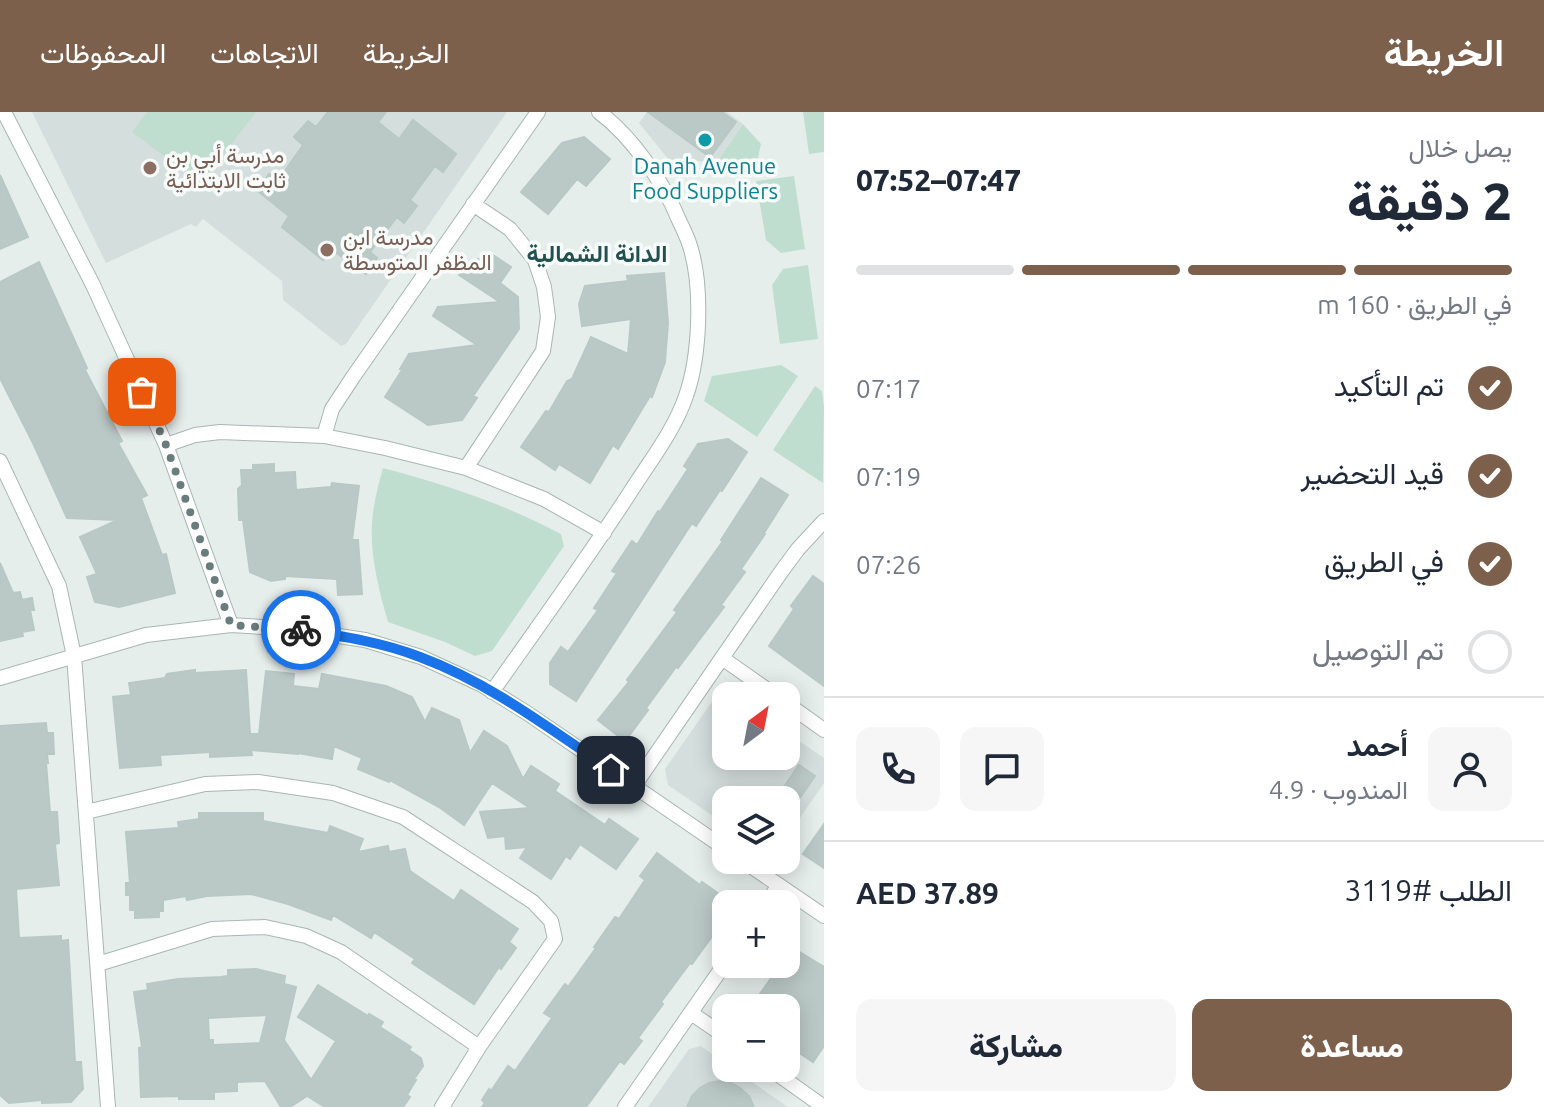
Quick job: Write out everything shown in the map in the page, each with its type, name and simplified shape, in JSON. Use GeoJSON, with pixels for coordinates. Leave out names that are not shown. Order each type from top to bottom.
{"type":"FeatureCollection","features":[{"type":"Feature","properties":{"kind":"street"},"geometry":{"type":"LineString","coordinates":[[4,112],[93,285],[166,445],[231,625]]}},
{"type":"Feature","properties":{"kind":"street"},"geometry":{"type":"LineString","coordinates":[[324,436],[332,409],[538,112]]}},
{"type":"Feature","properties":{"kind":"street"},"geometry":{"type":"LineString","coordinates":[[492,692],[604,533],[670,431],[693,371],[698,340],[696,279],[690,246],[669,195],[624,135],[599,112]]}},
{"type":"Feature","properties":{"kind":"street"},"geometry":{"type":"LineString","coordinates":[[466,468],[543,351],[548,317],[544,287],[535,260],[510,229],[473,204]]}},
{"type":"Feature","properties":{"kind":"street"},"geometry":{"type":"LineString","coordinates":[[166,445],[195,435],[220,432],[324,436],[385,448],[466,468],[544,499],[604,533]]}},
{"type":"Feature","properties":{"kind":"street"},"geometry":{"type":"LineString","coordinates":[[0,461],[59,586],[74,656],[108,1107]]}},
{"type":"Feature","properties":{"kind":"street"},"geometry":{"type":"LineString","coordinates":[[634,786],[781,572],[824,521]]}},
{"type":"Feature","properties":{"kind":"street"},"geometry":{"type":"LineString","coordinates":[[0,678],[146,635],[231,625],[294,629],[365,640],[421,657],[492,692],[712,839]]}},
{"type":"Feature","properties":{"kind":"street"},"geometry":{"type":"LineString","coordinates":[[722,658],[756,682]]}},
{"type":"Feature","properties":{"kind":"street"},"geometry":{"type":"LineString","coordinates":[[800,713],[824,730]]}},
{"type":"Feature","properties":{"kind":"street"},"geometry":{"type":"LineString","coordinates":[[86,812],[205,784],[258,782],[333,793],[403,817],[533,902],[551,921],[555,939],[479,1047],[442,1107]]}},
{"type":"Feature","properties":{"kind":"street"},"geometry":{"type":"LineString","coordinates":[[763,874],[824,916]]}},
{"type":"Feature","properties":{"kind":"street"},"geometry":{"type":"LineString","coordinates":[[776,890],[779,885]]}},
{"type":"Feature","properties":{"kind":"street"},"geometry":{"type":"LineString","coordinates":[[98,964],[212,929],[265,927],[306,936],[341,952],[479,1047]]}},
{"type":"Feature","properties":{"kind":"street"},"geometry":{"type":"LineString","coordinates":[[625,1107],[715,978]]}},
{"type":"Feature","properties":{"kind":"street"},"geometry":{"type":"LineString","coordinates":[[691,1013],[712,1027]]}},
{"type":"Feature","properties":{"kind":"street"},"geometry":{"type":"LineString","coordinates":[[789,1082],[824,1107]]}},
{"type":"Feature","properties":{"kind":"shaded area","name":"مدرسة ابن المظفر المتوسطة"},"geometry":{"type":"Polygon","coordinates":[[[32,112],[507,112],[346,344],[341,346],[283,300],[282,281],[203,219],[196,227],[191,224],[106,263],[32,112]]]}},
{"type":"Feature","properties":{"kind":"shaded area"},"geometry":{"type":"Polygon","coordinates":[[[647,112],[727,112],[743,124],[717,162],[669,160],[639,123],[647,112]]]}},
{"type":"Feature","properties":{"kind":"shaded area"},"geometry":{"type":"Polygon","coordinates":[[[712,702],[712,770],[800,770],[800,742],[824,758],[824,783],[800,818],[800,786],[712,786],[712,815],[668,785],[665,769],[712,702]]]}},
{"type":"Feature","properties":{"kind":"shaded area"},"geometry":{"type":"Polygon","coordinates":[[[701,1046],[712,1054],[712,1082],[752,1082],[788,1107],[648,1107],[689,1049],[701,1046]]]}},
{"type":"Feature","properties":{"kind":"green space"},"geometry":{"type":"Polygon","coordinates":[[[147,112],[256,112],[201,184],[132,132],[147,112]]]}},
{"type":"Feature","properties":{"kind":"green space"},"geometry":{"type":"Polygon","coordinates":[[[803,112],[824,112],[824,152],[809,154],[803,112]]]}},
{"type":"Feature","properties":{"kind":"green space"},"geometry":{"type":"Polygon","coordinates":[[[743,124],[761,144],[758,158],[717,162],[743,124]]]}},
{"type":"Feature","properties":{"kind":"green space"},"geometry":{"type":"Polygon","coordinates":[[[794,176],[805,249],[781,253],[766,240],[756,181],[794,176]]]}},
{"type":"Feature","properties":{"kind":"green space"},"geometry":{"type":"Polygon","coordinates":[[[808,265],[818,339],[780,344],[772,285],[783,269],[808,265]]]}},
{"type":"Feature","properties":{"kind":"green space"},"geometry":{"type":"Polygon","coordinates":[[[781,365],[798,376],[757,437],[704,401],[712,376],[781,365]]]}},
{"type":"Feature","properties":{"kind":"green space"},"geometry":{"type":"Polygon","coordinates":[[[815,386],[822,391],[824,407],[823,483],[773,450],[815,386]]]}},
{"type":"Feature","properties":{"kind":"green space"},"geometry":{"type":"Polygon","coordinates":[[[383,468],[474,496],[561,534],[564,546],[492,651],[475,656],[388,622],[372,549],[373,517],[383,468]]]}},
{"type":"Feature","properties":{"kind":"building"},"geometry":{"type":"Polygon","coordinates":[[[328,112],[386,112],[378,122],[399,139],[413,120],[456,154],[443,172],[435,166],[410,200],[417,206],[404,223],[397,217],[370,252],[377,258],[366,274],[331,249],[323,260],[282,227],[289,216],[258,191],[269,174],[278,181],[303,145],[294,137],[308,121],[316,127],[328,112]]]}},
{"type":"Feature","properties":{"kind":"building","name":"Danah Avenue Food Suppliers"},"geometry":{"type":"Polygon","coordinates":[[[648,112],[722,112],[736,122],[710,157],[648,112]]]}},
{"type":"Feature","properties":{"kind":"building"},"geometry":{"type":"Polygon","coordinates":[[[584,137],[610,159],[586,186],[577,179],[548,214],[521,192],[562,143],[584,137]]]}},
{"type":"Feature","properties":{"kind":"building"},"geometry":{"type":"Polygon","coordinates":[[[0,175],[28,237],[0,249],[0,175]]]}},
{"type":"Feature","properties":{"kind":"building"},"geometry":{"type":"Polygon","coordinates":[[[493,255],[511,267],[500,283],[518,297],[519,329],[473,396],[477,398],[462,420],[428,425],[385,397],[409,354],[477,345],[433,316],[438,307],[500,302],[459,275],[468,262],[493,255]]]}},
{"type":"Feature","properties":{"kind":"building"},"geometry":{"type":"Polygon","coordinates":[[[39,262],[87,368],[85,370],[122,441],[118,443],[147,495],[141,498],[162,555],[166,554],[175,593],[119,607],[95,602],[87,577],[97,574],[80,537],[118,520],[67,518],[0,378],[0,282],[39,262]]]}},
{"type":"Feature","properties":{"kind":"building"},"geometry":{"type":"Polygon","coordinates":[[[664,273],[668,323],[665,362],[652,397],[618,449],[613,445],[590,483],[559,464],[555,470],[521,447],[546,411],[549,412],[567,381],[572,379],[591,337],[628,354],[631,319],[582,326],[579,304],[585,286],[628,281],[627,276],[664,273]]]}},
{"type":"Feature","properties":{"kind":"building"},"geometry":{"type":"Polygon","coordinates":[[[728,439],[747,452],[696,526],[692,523],[576,701],[550,684],[550,663],[561,647],[568,652],[598,610],[594,608],[617,573],[612,571],[632,541],[637,545],[660,512],[688,469],[684,466],[698,444],[728,439]]]}},
{"type":"Feature","properties":{"kind":"building"},"geometry":{"type":"Polygon","coordinates":[[[274,464],[274,473],[295,472],[296,490],[331,487],[332,483],[359,486],[352,540],[358,540],[362,594],[338,595],[337,579],[285,576],[285,579],[271,581],[250,572],[243,520],[239,520],[241,470],[253,470],[253,465],[274,464]]]}},
{"type":"Feature","properties":{"kind":"building"},"geometry":{"type":"Polygon","coordinates":[[[761,478],[788,495],[741,569],[745,572],[721,605],[724,607],[676,667],[625,741],[598,720],[629,682],[627,680],[677,612],[674,610],[723,541],[761,478]]]}},
{"type":"Feature","properties":{"kind":"building"},"geometry":{"type":"Polygon","coordinates":[[[0,563],[13,593],[20,592],[22,600],[32,598],[34,610],[30,610],[34,630],[0,641],[0,563]]]}},
{"type":"Feature","properties":{"kind":"building"},"geometry":{"type":"Polygon","coordinates":[[[813,576],[824,584],[824,686],[769,646],[794,609],[791,606],[813,576]]]}},
{"type":"Feature","properties":{"kind":"building"},"geometry":{"type":"Polygon","coordinates":[[[195,670],[195,673],[246,670],[250,734],[259,734],[266,671],[294,674],[293,686],[319,689],[322,674],[386,686],[412,697],[425,722],[432,708],[459,720],[470,753],[484,731],[507,746],[523,779],[531,766],[559,784],[555,791],[605,825],[609,819],[638,839],[616,869],[580,844],[570,859],[566,856],[551,879],[520,858],[527,847],[506,849],[505,836],[488,838],[480,812],[530,808],[492,783],[464,825],[390,780],[358,769],[362,758],[334,746],[332,759],[251,750],[252,755],[210,757],[210,752],[160,755],[161,765],[120,768],[113,697],[131,695],[129,683],[195,670]]]}},
{"type":"Feature","properties":{"kind":"building"},"geometry":{"type":"Polygon","coordinates":[[[46,723],[47,733],[53,733],[54,754],[47,754],[46,763],[50,812],[57,812],[59,843],[55,844],[59,885],[16,889],[19,938],[61,936],[61,941],[68,940],[75,1062],[81,1062],[83,1089],[71,1102],[42,1103],[42,1100],[9,1103],[0,1095],[0,726],[46,723]]]}},
{"type":"Feature","properties":{"kind":"building"},"geometry":{"type":"Polygon","coordinates":[[[800,766],[815,776],[800,798],[800,786],[785,786],[796,770],[800,770],[800,766]]]}},
{"type":"Feature","properties":{"kind":"building"},"geometry":{"type":"Polygon","coordinates":[[[199,813],[263,813],[263,821],[328,833],[330,826],[363,839],[358,852],[388,846],[389,852],[405,849],[410,871],[454,901],[461,890],[518,929],[509,942],[516,948],[474,1004],[412,963],[415,959],[374,932],[371,938],[333,915],[331,920],[251,894],[187,900],[186,896],[163,900],[163,911],[159,911],[159,917],[135,918],[135,910],[130,910],[130,895],[126,895],[126,883],[130,883],[126,832],[179,828],[178,822],[199,819],[199,813]]]}},
{"type":"Feature","properties":{"kind":"building"},"geometry":{"type":"Polygon","coordinates":[[[824,824],[824,868],[803,854],[824,824]]]}},
{"type":"Feature","properties":{"kind":"building"},"geometry":{"type":"Polygon","coordinates":[[[657,853],[700,885],[702,882],[713,890],[712,936],[661,1002],[663,1004],[638,1038],[642,1041],[624,1064],[620,1061],[586,1107],[482,1107],[485,1103],[482,1100],[489,1089],[491,1091],[508,1066],[515,1071],[552,1018],[544,1013],[565,984],[568,987],[615,917],[619,919],[645,880],[640,876],[657,853]]]}},
{"type":"Feature","properties":{"kind":"building"},"geometry":{"type":"Polygon","coordinates":[[[800,952],[824,967],[824,1046],[813,1062],[800,1053],[800,994],[760,994],[771,978],[800,978],[800,952]]]}},
{"type":"Feature","properties":{"kind":"building"},"geometry":{"type":"Polygon","coordinates":[[[256,969],[285,976],[284,984],[296,987],[284,1040],[311,1080],[336,1041],[298,1017],[318,985],[383,1022],[380,1027],[411,1047],[409,1050],[421,1058],[423,1066],[403,1107],[325,1107],[307,1096],[290,1107],[281,1107],[265,1081],[237,1082],[237,1091],[214,1092],[214,1099],[141,1097],[139,1048],[142,1047],[134,992],[148,990],[147,984],[228,976],[228,970],[256,969]],[[267,1015],[208,1018],[209,1040],[213,1040],[213,1045],[260,1043],[267,1015]]]}},
{"type":"Feature","properties":{"kind":"building"},"geometry":{"type":"Polygon","coordinates":[[[709,1083],[731,1083],[749,1096],[754,1107],[687,1107],[692,1096],[709,1083]]]}},
{"type":"Feature","properties":{"kind":"way so far"},"geometry":{"type":"LineString","coordinates":[[142,392],[166,445],[231,625],[301,630]]}},
{"type":"Feature","properties":{"kind":"place","name":"Danah Avenue Food Suppliers"},"geometry":{"type":"Point","coordinates":[705,140]}},
{"type":"Feature","properties":{"kind":"place","name":"مدرسة أبي بن ثابت الابتدائية"},"geometry":{"type":"Point","coordinates":[150,168]}},
{"type":"Feature","properties":{"kind":"place","name":"مدرسة ابن المظفر المتوسطة"},"geometry":{"type":"Point","coordinates":[327,250]}},
{"type":"Feature","properties":{"kind":"district","name":"الدانة الشمالية"},"geometry":{"type":"Point","coordinates":[597,254]}},
{"type":"Feature","properties":{"kind":"route"},"geometry":{"type":"LineString","coordinates":[[301,630],[365,640],[421,657],[482,685],[611,770]]}}]}
